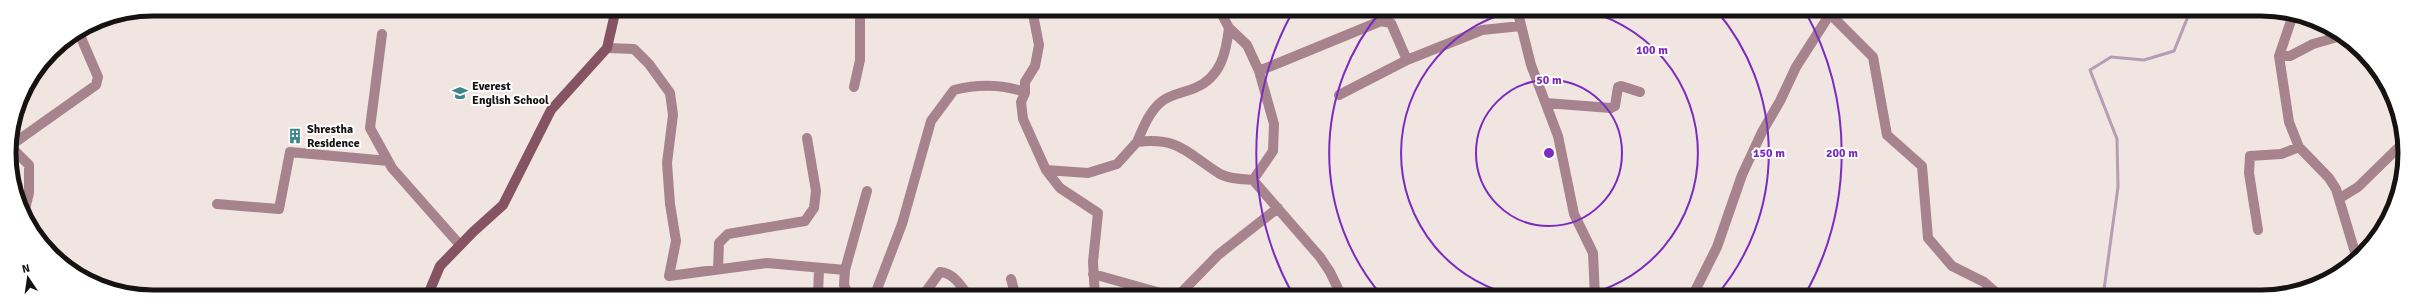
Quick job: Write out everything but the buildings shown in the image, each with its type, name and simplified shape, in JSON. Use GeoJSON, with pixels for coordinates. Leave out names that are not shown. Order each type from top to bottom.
{"type":"FeatureCollection","features":[{"type":"Feature","properties":{"kind":"main road"},"geometry":{"type":"LineString","coordinates":[[430,290],[440,266],[503,205],[551,110],[607,48],[614,16]]}},
{"type":"Feature","properties":{"kind":"street"},"geometry":{"type":"LineString","coordinates":[[854,87],[860,60],[860,16]]}},
{"type":"Feature","properties":{"kind":"street"},"geometry":{"type":"LineString","coordinates":[[1033,16],[1039,45],[1035,66],[1025,82],[1025,92],[1021,102],[1023,118],[1046,170],[1060,188],[1098,213],[1093,274],[1094,290]]}},
{"type":"Feature","properties":{"kind":"street"},"geometry":{"type":"LineString","coordinates":[[1223,16],[1229,28],[1247,45],[1259,71],[1274,124],[1273,151],[1253,180]]}},
{"type":"Feature","properties":{"kind":"street"},"geometry":{"type":"LineString","coordinates":[[1519,16],[1531,65],[1558,136],[1574,214],[1593,253],[1595,290]]}},
{"type":"Feature","properties":{"kind":"street"},"geometry":{"type":"LineString","coordinates":[[1695,290],[1716,247],[1742,175],[1762,132],[1780,101],[1796,67],[1828,16]]}},
{"type":"Feature","properties":{"kind":"street"},"geometry":{"type":"LineString","coordinates":[[1834,16],[1872,57],[1887,135],[1922,166],[1928,238],[1952,266],[1984,282],[1993,290]]}},
{"type":"Feature","properties":{"kind":"street"},"geometry":{"type":"LineString","coordinates":[[2291,20],[2279,56],[2289,122],[2299,147],[2329,178],[2340,198],[2355,252]]}},
{"type":"Feature","properties":{"kind":"street"},"geometry":{"type":"LineString","coordinates":[[1259,71],[1381,21],[1391,23],[1407,60]]}},
{"type":"Feature","properties":{"kind":"street"},"geometry":{"type":"LineString","coordinates":[[1339,95],[1407,60],[1482,30],[1521,26]]}},
{"type":"Feature","properties":{"kind":"street"},"geometry":{"type":"LineString","coordinates":[[1046,170],[1088,173],[1117,164],[1137,142],[1150,114],[1161,102],[1178,93],[1195,88],[1217,72],[1226,54],[1229,28]]}},
{"type":"Feature","properties":{"kind":"street"},"geometry":{"type":"LineString","coordinates":[[382,34],[370,128],[388,161],[460,245]]}},
{"type":"Feature","properties":{"kind":"street"},"geometry":{"type":"LineString","coordinates":[[16,141],[96,85],[98,77],[81,36]]}},
{"type":"Feature","properties":{"kind":"street"},"geometry":{"type":"LineString","coordinates":[[2279,56],[2290,56],[2313,44],[2335,38]]}},
{"type":"Feature","properties":{"kind":"street"},"geometry":{"type":"LineString","coordinates":[[607,48],[634,49],[649,64],[670,93],[673,114],[667,163],[676,241],[669,276],[767,262],[845,270]]}},
{"type":"Feature","properties":{"kind":"street"},"geometry":{"type":"LineString","coordinates":[[877,290],[902,224],[931,121],[954,90],[992,85],[1007,86],[1025,92]]}},
{"type":"Feature","properties":{"kind":"street"},"geometry":{"type":"LineString","coordinates":[[1546,104],[1611,108],[1615,106],[1618,87],[1621,86],[1640,92]]}},
{"type":"Feature","properties":{"kind":"street"},"geometry":{"type":"LineString","coordinates":[[718,269],[719,243],[728,234],[805,221],[814,208],[816,191],[806,138]]}},
{"type":"Feature","properties":{"kind":"street"},"geometry":{"type":"LineString","coordinates":[[1137,142],[1157,139],[1197,156],[1218,173],[1253,180],[1278,208],[1330,272],[1339,290]]}},
{"type":"Feature","properties":{"kind":"street"},"geometry":{"type":"LineString","coordinates":[[2258,230],[2249,174],[2250,156],[2281,154],[2299,147]]}},
{"type":"Feature","properties":{"kind":"street"},"geometry":{"type":"LineString","coordinates":[[2340,198],[2351,193],[2358,187],[2398,148]]}},
{"type":"Feature","properties":{"kind":"street"},"geometry":{"type":"LineString","coordinates":[[16,152],[29,166],[29,193],[26,205]]}},
{"type":"Feature","properties":{"kind":"street"},"geometry":{"type":"LineString","coordinates":[[217,204],[279,209],[290,152],[388,161]]}},
{"type":"Feature","properties":{"kind":"street"},"geometry":{"type":"LineString","coordinates":[[846,290],[844,285],[845,270],[867,191]]}},
{"type":"Feature","properties":{"kind":"street"},"geometry":{"type":"LineString","coordinates":[[1183,290],[1218,255],[1278,208]]}},
{"type":"Feature","properties":{"kind":"street"},"geometry":{"type":"LineString","coordinates":[[818,290],[819,268]]}},
{"type":"Feature","properties":{"kind":"street"},"geometry":{"type":"LineString","coordinates":[[927,290],[940,272],[947,273],[955,278],[963,290]]}},
{"type":"Feature","properties":{"kind":"street"},"geometry":{"type":"LineString","coordinates":[[1093,274],[1151,290]]}},
{"type":"Feature","properties":{"kind":"street"},"geometry":{"type":"LineString","coordinates":[[1011,279],[1014,290]]}},
{"type":"Feature","properties":{"kind":"waterway"},"geometry":{"type":"LineString","coordinates":[[2104,290],[2118,187],[2117,139],[2090,70],[2111,57],[2144,60],[2174,51],[2188,16]]}},
{"type":"Feature","properties":{"kind":"place","name":"Everest English School"},"geometry":{"type":"Point","coordinates":[460,93]}},
{"type":"Feature","properties":{"kind":"place","name":"Shrestha Residence"},"geometry":{"type":"Point","coordinates":[295,136]}}]}
